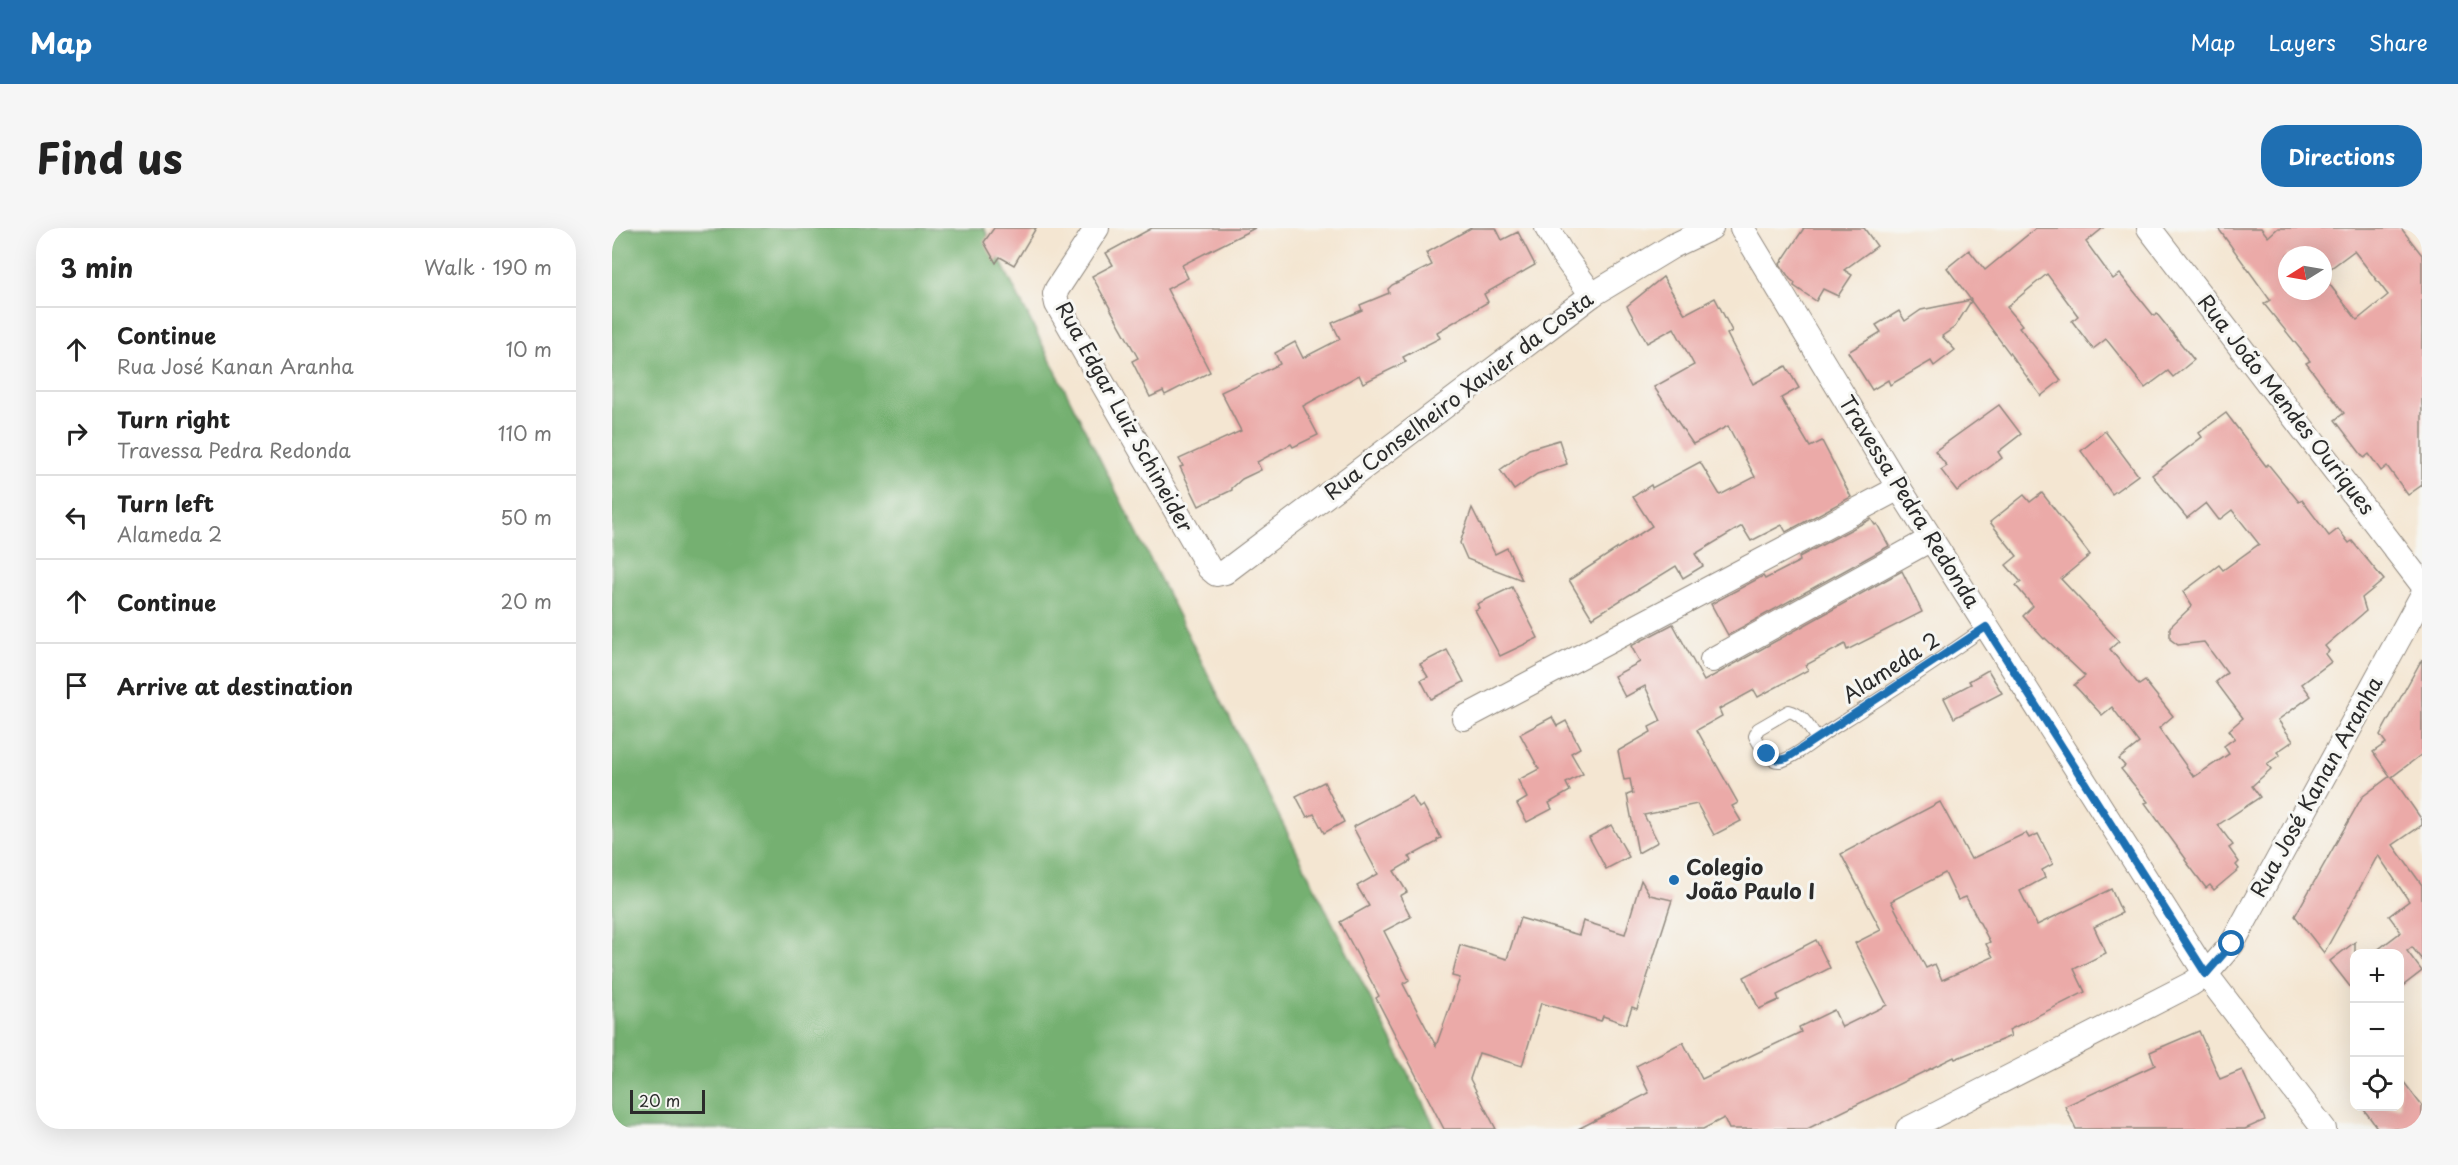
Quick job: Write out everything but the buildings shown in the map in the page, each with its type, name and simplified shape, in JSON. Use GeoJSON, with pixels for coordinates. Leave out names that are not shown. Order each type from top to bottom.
{"type":"FeatureCollection","features":[{"type":"Feature","properties":{"kind":"street","name":"Rua Edgar Luiz Schineider"},"geometry":{"type":"LineString","coordinates":[[1097,228],[1057,289],[1055,294],[1057,304],[1209,568],[1216,574]]}},
{"type":"Feature","properties":{"kind":"street"},"geometry":{"type":"LineString","coordinates":[[1547,228],[1592,295]]}},
{"type":"Feature","properties":{"kind":"street","name":"Rua Conselheiro Xavier da Costa"},"geometry":{"type":"LineString","coordinates":[[1216,574],[1225,572],[1592,295],[1673,246],[1711,228]]}},
{"type":"Feature","properties":{"kind":"street","name":"Travessa Pedra Redonda"},"geometry":{"type":"LineString","coordinates":[[1742,228],[1899,488],[2206,974],[2324,1129]]}},
{"type":"Feature","properties":{"kind":"street","name":"Rua João Mendes Ouriques"},"geometry":{"type":"LineString","coordinates":[[2149,228],[2422,584]]}},
{"type":"Feature","properties":{"kind":"street"},"geometry":{"type":"LineString","coordinates":[[1464,718],[1899,488]]}},
{"type":"Feature","properties":{"kind":"street"},"geometry":{"type":"LineString","coordinates":[[1712,660],[1931,539]]}},
{"type":"Feature","properties":{"kind":"street","name":"Rua José Kanan Aranha"},"geometry":{"type":"LineString","coordinates":[[1908,1129],[2191,984],[2206,974],[2232,944],[2422,596]]}},
{"type":"Feature","properties":{"kind":"lane","name":"Alameda 2"},"geometry":{"type":"LineString","coordinates":[[1817,740],[1802,718],[1789,711],[1758,729],[1755,736],[1767,754],[1780,761],[1817,740],[1986,627]]}},
{"type":"Feature","properties":{"kind":"green space"},"geometry":{"type":"Polygon","coordinates":[[[612,228],[984,228],[1436,1129],[612,1129],[612,228]]]}},
{"type":"Feature","properties":{"kind":"place","name":"Colegio João Paulo I"},"geometry":{"type":"Point","coordinates":[1674,880]}},
{"type":"Feature","properties":{"kind":"route"},"geometry":{"type":"LineString","coordinates":[[1767,754],[1780,761],[1787,758],[1986,627],[2206,974],[2232,944]]}}]}
